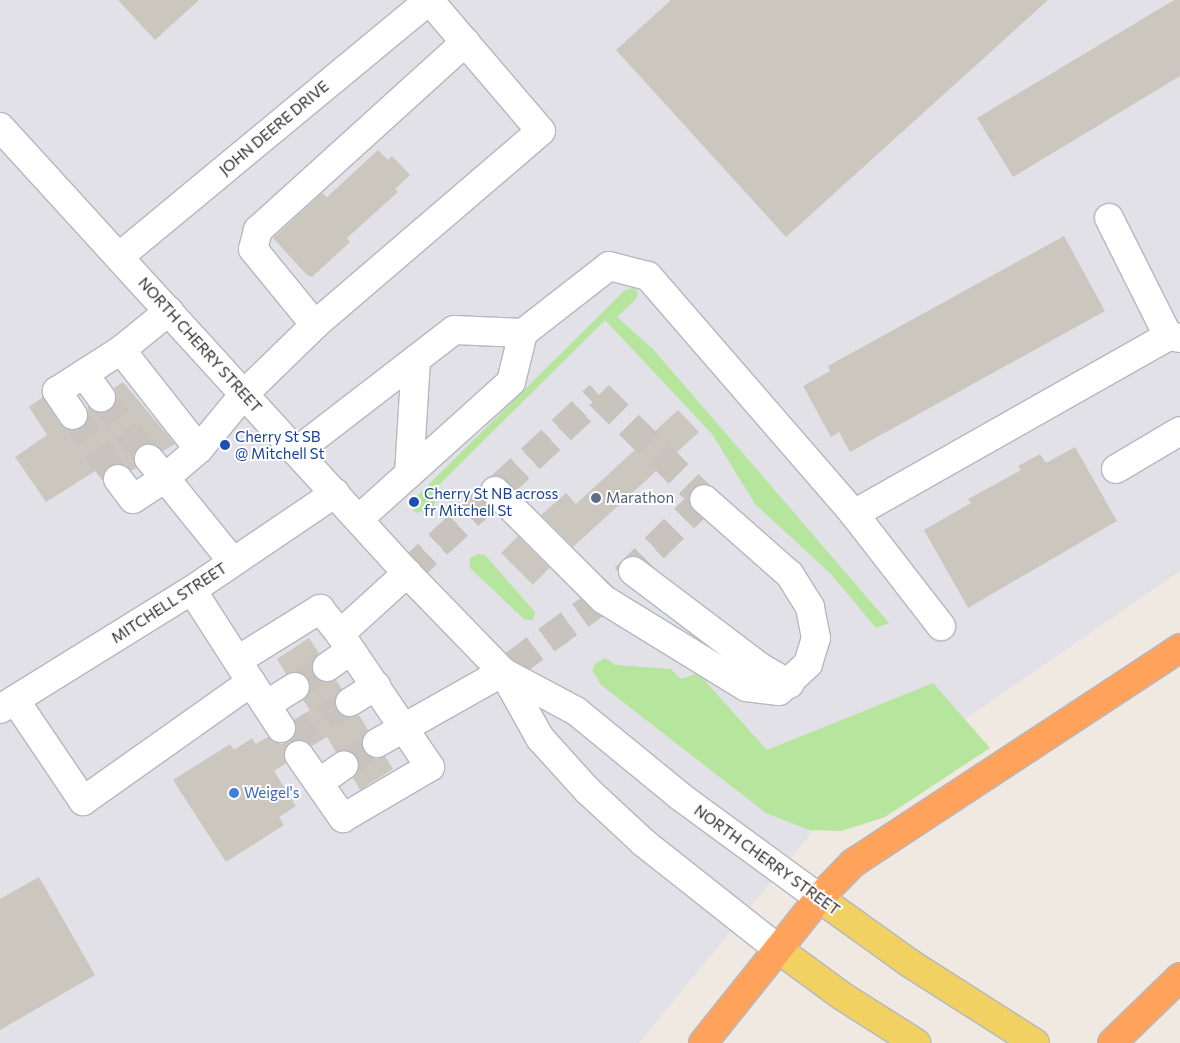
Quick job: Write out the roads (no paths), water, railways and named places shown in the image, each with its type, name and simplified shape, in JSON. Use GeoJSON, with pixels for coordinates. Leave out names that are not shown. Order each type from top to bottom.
{"type":"FeatureCollection","features":[{"type":"Feature","properties":{"kind":"highway"},"geometry":{"type":"LineString","coordinates":[[703,1043],[819,898],[853,863],[1180,648]]}},
{"type":"Feature","properties":{"kind":"highway"},"geometry":{"type":"LineString","coordinates":[[1112,1043],[1180,977]]}},
{"type":"Feature","properties":{"kind":"main road","name":"NORTH CHERRY STREET"},"geometry":{"type":"LineString","coordinates":[[819,898],[911,964],[1035,1043]]}},
{"type":"Feature","properties":{"kind":"main road","name":"NORTH CHERRY STREET"},"geometry":{"type":"LineString","coordinates":[[778,950],[842,996],[916,1043]]}},
{"type":"Feature","properties":{"kind":"street"},"geometry":{"type":"LineString","coordinates":[[118,479],[133,500],[157,468],[199,449],[244,394],[315,325],[541,131],[429,0]]}},
{"type":"Feature","properties":{"kind":"street","name":"JOHN DEERE DRIVE"},"geometry":{"type":"LineString","coordinates":[[120,256],[429,0]]}},
{"type":"Feature","properties":{"kind":"street"},"geometry":{"type":"LineString","coordinates":[[315,325],[253,249],[258,230],[465,42]]}},
{"type":"Feature","properties":{"kind":"street","name":"NORTH CHERRY STREET"},"geometry":{"type":"LineString","coordinates":[[0,127],[120,256],[335,494],[503,672],[540,738],[586,790],[658,855],[778,950]]}},
{"type":"Feature","properties":{"kind":"street"},"geometry":{"type":"LineString","coordinates":[[854,514],[1174,337],[1109,218]]}},
{"type":"Feature","properties":{"kind":"street"},"geometry":{"type":"LineString","coordinates":[[359,519],[511,382],[523,332],[609,266],[648,276],[854,514],[941,626]]}},
{"type":"Feature","properties":{"kind":"street"},"geometry":{"type":"LineString","coordinates":[[73,415],[57,391],[121,350],[169,311]]}},
{"type":"Feature","properties":{"kind":"street"},"geometry":{"type":"LineString","coordinates":[[297,451],[454,330],[523,332]]}},
{"type":"Feature","properties":{"kind":"street"},"geometry":{"type":"LineString","coordinates":[[121,350],[199,449]]}},
{"type":"Feature","properties":{"kind":"street"},"geometry":{"type":"LineString","coordinates":[[410,474],[416,359]]}},
{"type":"Feature","properties":{"kind":"street"},"geometry":{"type":"LineString","coordinates":[[84,374],[100,397]]}},
{"type":"Feature","properties":{"kind":"street"},"geometry":{"type":"LineString","coordinates":[[1116,469],[1180,431]]}},
{"type":"Feature","properties":{"kind":"street"},"geometry":{"type":"LineString","coordinates":[[157,468],[233,562]]}},
{"type":"Feature","properties":{"kind":"street"},"geometry":{"type":"LineString","coordinates":[[495,492],[603,599],[746,687],[779,691],[808,664],[816,638],[810,607],[788,574],[704,499]]}},
{"type":"Feature","properties":{"kind":"street","name":"MITCHELL STREET"},"geometry":{"type":"LineString","coordinates":[[8,704],[192,590],[335,494]]}},
{"type":"Feature","properties":{"kind":"street"},"geometry":{"type":"LineString","coordinates":[[632,571],[788,684]]}},
{"type":"Feature","properties":{"kind":"street"},"geometry":{"type":"LineString","coordinates":[[328,667],[346,642],[408,573]]}},
{"type":"Feature","properties":{"kind":"street"},"geometry":{"type":"LineString","coordinates":[[192,590],[281,728]]}},
{"type":"Feature","properties":{"kind":"street"},"geometry":{"type":"LineString","coordinates":[[8,704],[83,801],[320,609],[346,642],[430,767],[343,818],[320,782],[299,755]]}},
{"type":"Feature","properties":{"kind":"street"},"geometry":{"type":"LineString","coordinates":[[377,743],[404,726],[503,672]]}},
{"type":"Feature","properties":{"kind":"street","name":"NORTH CHERRY STREET"},"geometry":{"type":"LineString","coordinates":[[503,672],[576,711],[681,797],[819,898]]}},
{"type":"Feature","properties":{"kind":"street"},"geometry":{"type":"LineString","coordinates":[[350,702],[376,686]]}},
{"type":"Feature","properties":{"kind":"street"},"geometry":{"type":"LineString","coordinates":[[266,705],[295,687]]}},
{"type":"Feature","properties":{"kind":"street"},"geometry":{"type":"LineString","coordinates":[[320,782],[344,765]]}},
{"type":"Feature","properties":{"kind":"tunnel"},"geometry":{"type":"LineString","coordinates":[[407,573],[599,395],[704,499],[603,599],[503,672]]}},
{"type":"Feature","properties":{"kind":"tunnel"},"geometry":{"type":"LineString","coordinates":[[101,397],[149,459]]}},
{"type":"Feature","properties":{"kind":"tunnel"},"geometry":{"type":"LineString","coordinates":[[73,415],[118,479]]}},
{"type":"Feature","properties":{"kind":"tunnel"},"geometry":{"type":"LineString","coordinates":[[295,687],[327,667]]}},
{"type":"Feature","properties":{"kind":"tunnel"},"geometry":{"type":"LineString","coordinates":[[289,740],[350,702]]}},
{"type":"Feature","properties":{"kind":"tunnel"},"geometry":{"type":"LineString","coordinates":[[344,765],[377,743]]}},
{"type":"Feature","properties":{"kind":"place","name":"Cherry St SB @ Mitchell St"},"geometry":{"type":"Point","coordinates":[225,445]}},
{"type":"Feature","properties":{"kind":"place","name":"Marathon"},"geometry":{"type":"Point","coordinates":[596,498]}},
{"type":"Feature","properties":{"kind":"place","name":"Cherry St NB across fr Mitchell St"},"geometry":{"type":"Point","coordinates":[414,502]}},
{"type":"Feature","properties":{"kind":"place","name":"Weigel's"},"geometry":{"type":"Point","coordinates":[234,793]}}]}
